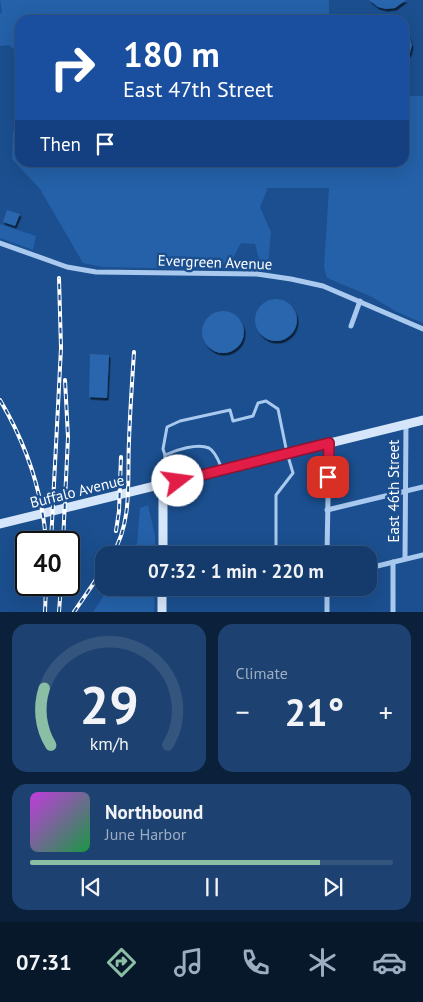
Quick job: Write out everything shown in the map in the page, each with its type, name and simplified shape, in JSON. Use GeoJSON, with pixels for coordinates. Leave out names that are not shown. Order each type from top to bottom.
{"type":"FeatureCollection","features":[{"type":"Feature","properties":{"kind":"street","name":"Evergreen Avenue"},"geometry":{"type":"LineString","coordinates":[[0,243],[58,264],[96,272],[280,276],[322,286],[423,329]]}},
{"type":"Feature","properties":{"kind":"street"},"geometry":{"type":"LineString","coordinates":[[351,326],[360,301]]}},
{"type":"Feature","properties":{"kind":"street","name":"Buffalo Avenue"},"geometry":{"type":"LineString","coordinates":[[0,524],[423,420]]}},
{"type":"Feature","properties":{"kind":"street","name":"East 46th Street"},"geometry":{"type":"LineString","coordinates":[[405,559],[406,424]]}},
{"type":"Feature","properties":{"kind":"street"},"geometry":{"type":"LineString","coordinates":[[327,546],[329,443]]}},
{"type":"Feature","properties":{"kind":"street"},"geometry":{"type":"LineString","coordinates":[[162,546],[163,485]]}},
{"type":"Feature","properties":{"kind":"street"},"geometry":{"type":"LineString","coordinates":[[328,510],[423,487]]}},
{"type":"Feature","properties":{"kind":"street"},"geometry":{"type":"LineString","coordinates":[[377,566],[423,555]]}},
{"type":"Feature","properties":{"kind":"street","name":"East 46th Street"},"geometry":{"type":"LineString","coordinates":[[393,562],[393,612]]}},
{"type":"Feature","properties":{"kind":"street"},"geometry":{"type":"LineString","coordinates":[[162,596],[162,612]]}},
{"type":"Feature","properties":{"kind":"street"},"geometry":{"type":"LineString","coordinates":[[327,596],[327,612]]}},
{"type":"Feature","properties":{"kind":"lane"},"geometry":{"type":"LineString","coordinates":[[163,485],[165,455],[163,449],[167,427],[180,421],[230,410],[233,421],[247,418],[253,416],[258,403],[266,401],[278,409],[293,473],[276,495],[276,546]]}},
{"type":"Feature","properties":{"kind":"lane"},"geometry":{"type":"LineString","coordinates":[[165,455],[196,446],[209,448],[217,456],[222,469]]}},
{"type":"Feature","properties":{"kind":"shaded area"},"geometry":{"type":"Polygon","coordinates":[[[0,0],[329,0],[329,15],[15,15],[15,50],[9,45],[0,46],[0,14],[2,12],[0,0]]]}},
{"type":"Feature","properties":{"kind":"shaded area"},"geometry":{"type":"Polygon","coordinates":[[[409,96],[423,96],[423,323],[397,312],[370,296],[327,278],[324,267],[329,188],[268,188],[260,207],[271,232],[268,266],[261,266],[255,244],[241,243],[231,262],[201,269],[102,267],[83,263],[40,189],[19,167],[409,167],[409,96]]]}},
{"type":"Feature","properties":{"kind":"shaded area"},"geometry":{"type":"Polygon","coordinates":[[[15,130],[15,162],[12,159],[13,133],[15,130]]]}},
{"type":"Feature","properties":{"kind":"shaded area"},"geometry":{"type":"Polygon","coordinates":[[[0,224],[36,236],[33,250],[0,238],[0,224]]]}},
{"type":"Feature","properties":{"kind":"shaded area"},"geometry":{"type":"Polygon","coordinates":[[[148,505],[155,536],[155,546],[136,546],[140,508],[148,505]]]}},
{"type":"Feature","properties":{"kind":"shaded area"},"geometry":{"type":"Polygon","coordinates":[[[104,596],[155,596],[154,612],[93,612],[104,596]]]}},
{"type":"Feature","properties":{"kind":"building"},"geometry":{"type":"Polygon","coordinates":[[[369,0],[406,0],[395,8],[386,9],[378,7],[369,0]]]}},
{"type":"Feature","properties":{"kind":"building"},"geometry":{"type":"Polygon","coordinates":[[[409,37],[412,45],[409,55],[409,37]]]}},
{"type":"Feature","properties":{"kind":"building"},"geometry":{"type":"Polygon","coordinates":[[[7,210],[20,214],[15,226],[3,222],[7,210]]]}},
{"type":"Feature","properties":{"kind":"building"},"geometry":{"type":"Polygon","coordinates":[[[276,299],[291,305],[297,320],[291,335],[276,341],[261,335],[255,320],[261,305],[276,299]]]}},
{"type":"Feature","properties":{"kind":"building"},"geometry":{"type":"Polygon","coordinates":[[[223,311],[238,317],[244,332],[238,347],[223,353],[208,347],[202,332],[208,317],[223,311]]]}},
{"type":"Feature","properties":{"kind":"building"},"geometry":{"type":"Polygon","coordinates":[[[90,354],[109,355],[107,398],[89,397],[90,354]]]}},
{"type":"Feature","properties":{"kind":"railway"},"geometry":{"type":"LineString","coordinates":[[52,531],[61,348],[59,278]]}},
{"type":"Feature","properties":{"kind":"railway"},"geometry":{"type":"LineString","coordinates":[[117,546],[123,528],[128,500],[129,430],[134,352]]}},
{"type":"Feature","properties":{"kind":"railway"},"geometry":{"type":"LineString","coordinates":[[64,531],[68,437],[65,380]]}},
{"type":"Feature","properties":{"kind":"railway"},"geometry":{"type":"LineString","coordinates":[[0,400],[17,433],[31,467],[41,503],[45,531]]}},
{"type":"Feature","properties":{"kind":"railway"},"geometry":{"type":"LineString","coordinates":[[116,531],[119,511],[121,457]]}},
{"type":"Feature","properties":{"kind":"railway"},"geometry":{"type":"LineString","coordinates":[[74,612],[95,581]]}},
{"type":"Feature","properties":{"kind":"railway"},"geometry":{"type":"LineString","coordinates":[[45,612],[46,596]]}},
{"type":"Feature","properties":{"kind":"railway"},"geometry":{"type":"LineString","coordinates":[[59,612],[60,596]]}},
{"type":"Feature","properties":{"kind":"route"},"geometry":{"type":"LineString","coordinates":[[178,481],[329,443],[328,477]]}}]}
